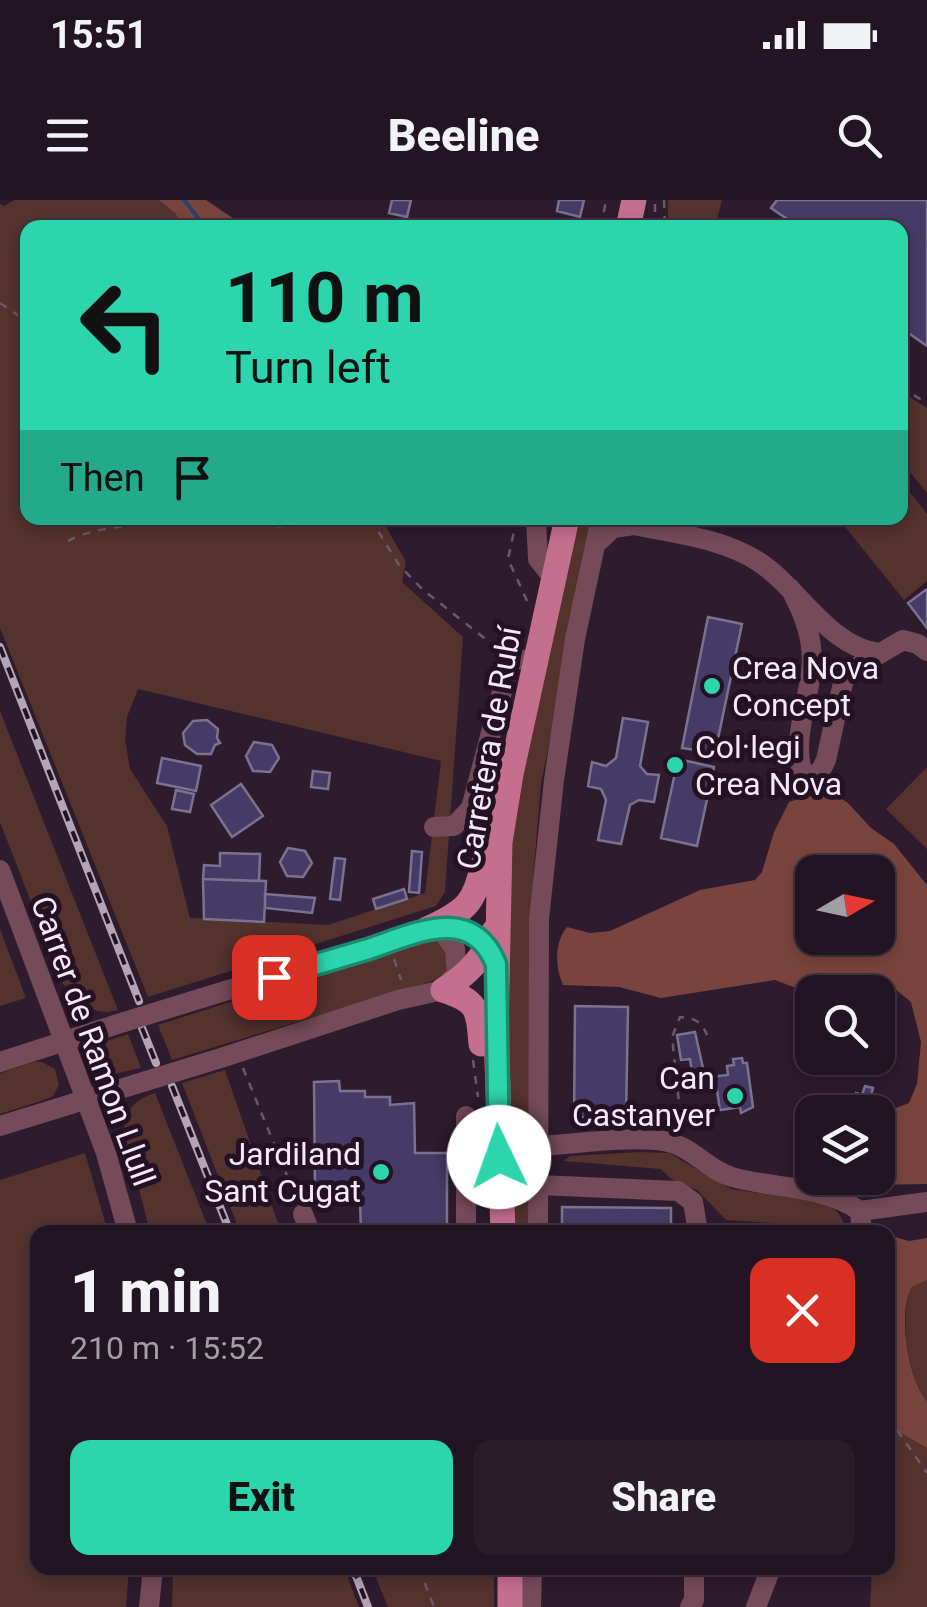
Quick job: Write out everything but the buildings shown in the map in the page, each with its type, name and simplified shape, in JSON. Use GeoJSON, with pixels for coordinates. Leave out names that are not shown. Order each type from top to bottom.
{"type":"FeatureCollection","features":[{"type":"Feature","properties":{"kind":"main road","name":"Carretera de Rubí"},"geometry":{"type":"LineString","coordinates":[[503,1225],[493,946],[502,822],[566,525]]}},
{"type":"Feature","properties":{"kind":"main road"},"geometry":{"type":"LineString","coordinates":[[426,928],[465,908],[477,892],[492,837],[502,822]]}},
{"type":"Feature","properties":{"kind":"main road"},"geometry":{"type":"LineString","coordinates":[[426,928],[458,930],[493,946],[443,990]]}},
{"type":"Feature","properties":{"kind":"main road"},"geometry":{"type":"LineString","coordinates":[[443,990],[465,998],[479,1014],[484,1072],[498,1120]]}},
{"type":"Feature","properties":{"kind":"main road"},"geometry":{"type":"LineString","coordinates":[[510,1575],[510,1607]]}},
{"type":"Feature","properties":{"kind":"street"},"geometry":{"type":"LineString","coordinates":[[536,525],[538,559],[554,579]]}},
{"type":"Feature","properties":{"kind":"street","name":"Carretera de Rubí"},"geometry":{"type":"LineString","coordinates":[[538,1225],[539,919],[575,640],[600,525]]}},
{"type":"Feature","properties":{"kind":"street"},"geometry":{"type":"LineString","coordinates":[[596,545],[619,525]]}},
{"type":"Feature","properties":{"kind":"street"},"geometry":{"type":"LineString","coordinates":[[643,525],[738,550],[790,588],[858,650],[879,654]]}},
{"type":"Feature","properties":{"kind":"street"},"geometry":{"type":"LineString","coordinates":[[790,588],[801,609],[812,654],[798,752],[804,775],[819,774],[826,760],[845,674],[842,638]]}},
{"type":"Feature","properties":{"kind":"street"},"geometry":{"type":"LineString","coordinates":[[845,674],[903,640],[927,651]]}},
{"type":"Feature","properties":{"kind":"street"},"geometry":{"type":"LineString","coordinates":[[434,826],[454,826],[471,808],[504,684],[505,656],[536,662]]}},
{"type":"Feature","properties":{"kind":"street","name":"Carrer de Ramon Llull"},"geometry":{"type":"LineString","coordinates":[[0,870],[87,1099],[126,1225]]}},
{"type":"Feature","properties":{"kind":"street"},"geometry":{"type":"LineString","coordinates":[[0,1062],[426,928],[443,932],[456,949],[457,973],[443,990],[406,998],[0,1126]]}},
{"type":"Feature","properties":{"kind":"street"},"geometry":{"type":"LineString","coordinates":[[466,1225],[472,1109]]}},
{"type":"Feature","properties":{"kind":"street"},"geometry":{"type":"LineString","coordinates":[[539,1146],[657,1140],[684,1147],[733,1177],[846,1201],[861,1222],[927,1202]]}},
{"type":"Feature","properties":{"kind":"street"},"geometry":{"type":"LineString","coordinates":[[538,1185],[678,1191],[693,1202],[697,1225]]}},
{"type":"Feature","properties":{"kind":"street"},"geometry":{"type":"LineString","coordinates":[[149,1607],[152,1575]]}},
{"type":"Feature","properties":{"kind":"street"},"geometry":{"type":"LineString","coordinates":[[532,1575],[532,1607]]}},
{"type":"Feature","properties":{"kind":"street"},"geometry":{"type":"LineString","coordinates":[[690,1607],[694,1600],[694,1575]]}},
{"type":"Feature","properties":{"kind":"street"},"geometry":{"type":"LineString","coordinates":[[756,1607],[769,1575]]}},
{"type":"Feature","properties":{"kind":"path"},"geometry":{"type":"LineString","coordinates":[[68,541],[98,530],[196,525]]}},
{"type":"Feature","properties":{"kind":"path"},"geometry":{"type":"LineString","coordinates":[[374,525],[399,565],[422,589],[505,656]]}},
{"type":"Feature","properties":{"kind":"path"},"geometry":{"type":"LineString","coordinates":[[389,942],[406,998]]}},
{"type":"Feature","properties":{"kind":"path"},"geometry":{"type":"LineString","coordinates":[[684,1147],[672,1037],[680,1017],[702,1024],[707,1035]]}},
{"type":"Feature","properties":{"kind":"path"},"geometry":{"type":"LineString","coordinates":[[472,1052],[472,1109]]}},
{"type":"Feature","properties":{"kind":"path"},"geometry":{"type":"LineString","coordinates":[[231,1055],[306,1223]]}},
{"type":"Feature","properties":{"kind":"path"},"geometry":{"type":"LineString","coordinates":[[895,1427],[927,1473]]}},
{"type":"Feature","properties":{"kind":"path"},"geometry":{"type":"LineString","coordinates":[[422,1575],[434,1607]]}},
{"type":"Feature","properties":{"kind":"shaded area"},"geometry":{"type":"Polygon","coordinates":[[[14,200],[159,200],[179,220],[20,220],[20,525],[385,525],[406,562],[402,582],[463,637],[445,892],[436,906],[148,997],[0,628],[0,204],[4,206],[14,200]],[[138,689],[127,717],[125,739],[130,769],[167,826],[190,918],[328,925],[425,893],[441,761],[138,689]]]}},
{"type":"Feature","properties":{"kind":"shaded area"},"geometry":{"type":"Polygon","coordinates":[[[159,200],[206,200],[236,220],[179,220],[159,200]]]}},
{"type":"Feature","properties":{"kind":"shaded area"},"geometry":{"type":"Polygon","coordinates":[[[668,200],[722,200],[717,220],[668,220],[668,200]]]}},
{"type":"Feature","properties":{"kind":"shaded area"},"geometry":{"type":"Polygon","coordinates":[[[908,396],[927,408],[927,493],[908,470],[908,396]]]}},
{"type":"Feature","properties":{"kind":"shaded area"},"geometry":{"type":"Polygon","coordinates":[[[908,490],[927,514],[927,581],[904,600],[844,525],[908,525],[908,490]]]}},
{"type":"Feature","properties":{"kind":"shaded area"},"geometry":{"type":"Polygon","coordinates":[[[572,525],[593,525],[541,784],[533,879],[528,1225],[511,1225],[505,881],[520,770],[572,525]]]}},
{"type":"Feature","properties":{"kind":"shaded area"},"geometry":{"type":"Polygon","coordinates":[[[0,711],[118,1010],[101,1011],[86,1006],[62,982],[0,822],[0,711]]]}},
{"type":"Feature","properties":{"kind":"shaded area"},"geometry":{"type":"Polygon","coordinates":[[[927,767],[927,849],[886,809],[927,767]]]}},
{"type":"Feature","properties":{"kind":"shaded area"},"geometry":{"type":"Polygon","coordinates":[[[807,796],[839,797],[894,844],[927,885],[927,1184],[895,1185],[895,1108],[909,1103],[917,1084],[921,1042],[911,1002],[895,989],[895,975],[795,975],[795,988],[775,980],[661,998],[619,987],[563,985],[558,948],[567,927],[590,933],[610,931],[700,890],[755,880],[762,872],[774,832],[789,802],[807,796]]]}},
{"type":"Feature","properties":{"kind":"shaded area"},"geometry":{"type":"Polygon","coordinates":[[[0,929],[26,998],[0,1006],[0,929]]]}},
{"type":"Feature","properties":{"kind":"shaded area"},"geometry":{"type":"Polygon","coordinates":[[[437,940],[446,946],[450,966],[432,981],[172,1060],[158,1025],[422,941],[437,940]]]}},
{"type":"Feature","properties":{"kind":"shaded area"},"geometry":{"type":"Polygon","coordinates":[[[128,1034],[141,1068],[109,1075],[98,1064],[96,1055],[104,1042],[128,1034]]]}},
{"type":"Feature","properties":{"kind":"shaded area"},"geometry":{"type":"Polygon","coordinates":[[[34,1062],[55,1069],[59,1085],[53,1096],[0,1114],[0,1073],[34,1062]]]}},
{"type":"Feature","properties":{"kind":"shaded area"},"geometry":{"type":"Polygon","coordinates":[[[225,1070],[279,1225],[237,1225],[182,1083],[225,1070]]]}},
{"type":"Feature","properties":{"kind":"shaded area"},"geometry":{"type":"Polygon","coordinates":[[[155,1093],[207,1225],[148,1225],[124,1131],[126,1117],[142,1099],[155,1093]]]}},
{"type":"Feature","properties":{"kind":"shaded area"},"geometry":{"type":"Polygon","coordinates":[[[85,1153],[106,1225],[30,1225],[30,1575],[128,1575],[126,1607],[0,1607],[0,1180],[85,1153]]]}},
{"type":"Feature","properties":{"kind":"shaded area"},"geometry":{"type":"Polygon","coordinates":[[[669,1153],[731,1189],[823,1202],[839,1214],[843,1225],[726,1220],[697,1190],[671,1179],[661,1169],[564,1161],[570,1156],[669,1153]]]}},
{"type":"Feature","properties":{"kind":"shaded area"},"geometry":{"type":"Polygon","coordinates":[[[895,1237],[909,1241],[927,1238],[927,1280],[912,1287],[905,1328],[910,1362],[927,1401],[927,1448],[895,1430],[895,1237]]]}},
{"type":"Feature","properties":{"kind":"shaded area"},"geometry":{"type":"Polygon","coordinates":[[[927,1280],[927,1401],[910,1362],[906,1312],[912,1287],[927,1280]]]}},
{"type":"Feature","properties":{"kind":"shaded area"},"geometry":{"type":"Polygon","coordinates":[[[895,1430],[927,1448],[927,1607],[870,1607],[872,1575],[895,1575],[895,1430]]]}},
{"type":"Feature","properties":{"kind":"shaded area"},"geometry":{"type":"Polygon","coordinates":[[[173,1575],[347,1575],[359,1607],[172,1607],[173,1575]]]}},
{"type":"Feature","properties":{"kind":"shaded area"},"geometry":{"type":"Polygon","coordinates":[[[375,1575],[494,1575],[494,1607],[388,1607],[375,1575]]]}},
{"type":"Feature","properties":{"kind":"waterway"},"geometry":{"type":"LineString","coordinates":[[184,200],[200,220]]}},
{"type":"Feature","properties":{"kind":"railway"},"geometry":{"type":"LineString","coordinates":[[0,647],[139,1001]]}},
{"type":"Feature","properties":{"kind":"railway"},"geometry":{"type":"LineString","coordinates":[[142,1028],[156,1063]]}},
{"type":"Feature","properties":{"kind":"railway"},"geometry":{"type":"LineString","coordinates":[[172,1086],[227,1225]]}},
{"type":"Feature","properties":{"kind":"railway"},"geometry":{"type":"LineString","coordinates":[[356,1575],[368,1607]]}},
{"type":"Feature","properties":{"kind":"place","name":"Crea Nova Concept"},"geometry":{"type":"Point","coordinates":[712,686]}},
{"type":"Feature","properties":{"kind":"place","name":"Col·legi Crea Nova"},"geometry":{"type":"Point","coordinates":[675,765]}},
{"type":"Feature","properties":{"kind":"place","name":"Can Castanyer"},"geometry":{"type":"Point","coordinates":[735,1096]}},
{"type":"Feature","properties":{"kind":"place","name":"Jardiland Sant Cugat"},"geometry":{"type":"Point","coordinates":[381,1172]}},
{"type":"Feature","properties":{"kind":"route"},"geometry":{"type":"LineString","coordinates":[[274,977],[426,928],[474,935],[488,948],[496,964],[499,1157]]}}]}
